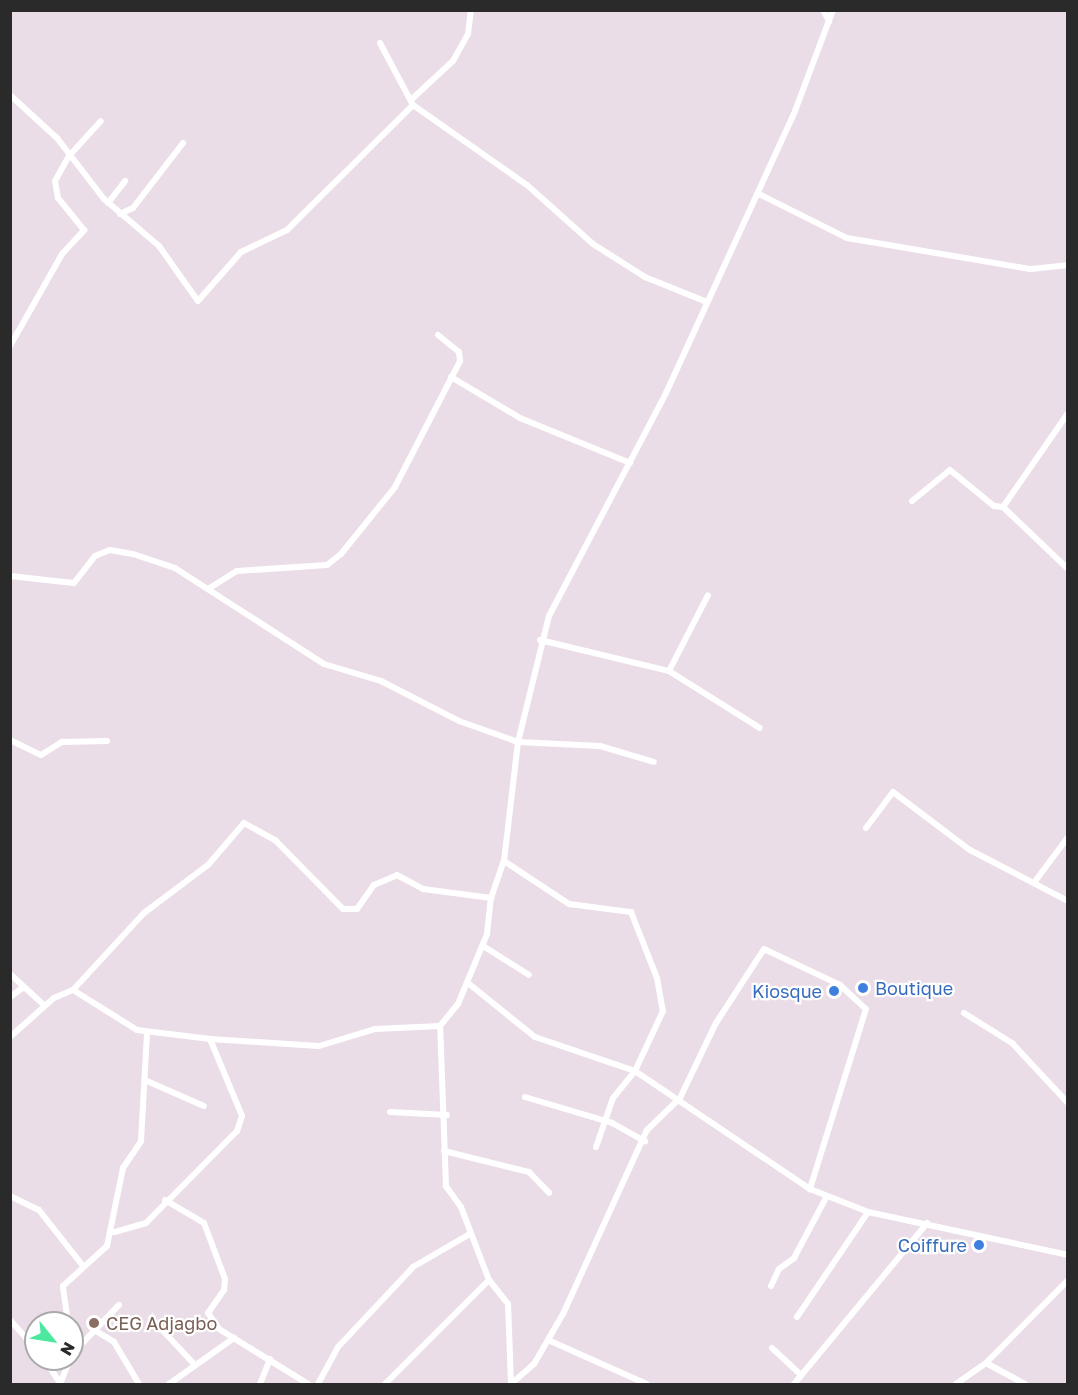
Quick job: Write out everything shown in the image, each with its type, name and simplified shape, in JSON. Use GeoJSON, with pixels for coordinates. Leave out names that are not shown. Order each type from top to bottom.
{"type":"FeatureCollection","features":[{"type":"Feature","properties":{"kind":"street"},"geometry":{"type":"LineString","coordinates":[[10,95],[57,138],[108,203],[159,246],[198,301],[241,252],[287,230],[453,61],[468,34],[471,10]]}},
{"type":"Feature","properties":{"kind":"street"},"geometry":{"type":"LineString","coordinates":[[823,10],[829,21]]}},
{"type":"Feature","properties":{"kind":"street"},"geometry":{"type":"LineString","coordinates":[[511,1384],[508,1304],[489,1280],[468,1235],[461,1207],[446,1186],[444,1151],[447,1116],[440,1026],[468,983],[483,946],[491,898],[504,861],[518,742],[540,640],[572,566],[630,463],[759,194],[833,10]]}},
{"type":"Feature","properties":{"kind":"street"},"geometry":{"type":"LineString","coordinates":[[380,43],[413,102],[527,185],[593,244],[645,277],[707,302]]}},
{"type":"Feature","properties":{"kind":"street"},"geometry":{"type":"LineString","coordinates":[[10,346],[62,254],[84,230],[58,198],[57,172],[101,121]]}},
{"type":"Feature","properties":{"kind":"street"},"geometry":{"type":"LineString","coordinates":[[120,214],[133,208],[183,143]]}},
{"type":"Feature","properties":{"kind":"street"},"geometry":{"type":"LineString","coordinates":[[108,203],[125,182]]}},
{"type":"Feature","properties":{"kind":"street"},"geometry":{"type":"LineString","coordinates":[[759,194],[847,238],[1031,269],[1068,265]]}},
{"type":"Feature","properties":{"kind":"street"},"geometry":{"type":"LineString","coordinates":[[208,589],[237,571],[334,560],[395,487],[461,356],[438,335]]}},
{"type":"Feature","properties":{"kind":"street"},"geometry":{"type":"LineString","coordinates":[[451,377],[520,418],[630,463]]}},
{"type":"Feature","properties":{"kind":"street"},"geometry":{"type":"LineString","coordinates":[[1003,507],[1068,413]]}},
{"type":"Feature","properties":{"kind":"street"},"geometry":{"type":"LineString","coordinates":[[912,501],[950,470],[994,506],[1003,507],[1068,569]]}},
{"type":"Feature","properties":{"kind":"street"},"geometry":{"type":"LineString","coordinates":[[10,576],[74,583],[96,556],[118,551],[175,568],[332,667],[381,681],[428,708],[518,742],[600,746],[654,762]]}},
{"type":"Feature","properties":{"kind":"street"},"geometry":{"type":"LineString","coordinates":[[669,671],[708,595]]}},
{"type":"Feature","properties":{"kind":"street"},"geometry":{"type":"LineString","coordinates":[[540,640],[669,671],[760,728]]}},
{"type":"Feature","properties":{"kind":"street"},"geometry":{"type":"LineString","coordinates":[[10,740],[41,755],[62,742],[107,741]]}},
{"type":"Feature","properties":{"kind":"street"},"geometry":{"type":"LineString","coordinates":[[866,828],[893,792],[970,850],[1036,880],[1068,900]]}},
{"type":"Feature","properties":{"kind":"street"},"geometry":{"type":"LineString","coordinates":[[11,1034],[45,1006],[73,990],[144,913],[200,872],[244,823],[276,841],[343,909],[357,909],[374,885],[398,875],[423,890],[491,898]]}},
{"type":"Feature","properties":{"kind":"street"},"geometry":{"type":"LineString","coordinates":[[1036,880],[1068,837]]}},
{"type":"Feature","properties":{"kind":"street"},"geometry":{"type":"LineString","coordinates":[[504,861],[569,904],[634,915],[664,1002],[635,1071],[602,1122],[596,1147]]}},
{"type":"Feature","properties":{"kind":"street"},"geometry":{"type":"LineString","coordinates":[[483,946],[529,975]]}},
{"type":"Feature","properties":{"kind":"street"},"geometry":{"type":"LineString","coordinates":[[511,1384],[548,1340],[645,1142],[647,1130],[680,1098],[716,1023],[764,949],[840,985],[865,1002],[866,1016],[810,1189]]}},
{"type":"Feature","properties":{"kind":"street"},"geometry":{"type":"LineString","coordinates":[[10,974],[45,1006]]}},
{"type":"Feature","properties":{"kind":"street"},"geometry":{"type":"LineString","coordinates":[[468,983],[535,1037],[635,1071],[680,1098],[810,1189],[868,1212],[927,1223],[1068,1256]]}},
{"type":"Feature","properties":{"kind":"street"},"geometry":{"type":"LineString","coordinates":[[10,997],[24,987]]}},
{"type":"Feature","properties":{"kind":"street"},"geometry":{"type":"LineString","coordinates":[[73,990],[119,1022],[147,1032],[210,1039],[319,1046],[375,1029],[440,1026]]}},
{"type":"Feature","properties":{"kind":"street"},"geometry":{"type":"LineString","coordinates":[[964,1013],[1012,1042],[1068,1103]]}},
{"type":"Feature","properties":{"kind":"street"},"geometry":{"type":"LineString","coordinates":[[114,1232],[123,1168],[141,1141],[147,1081],[147,1032]]}},
{"type":"Feature","properties":{"kind":"street"},"geometry":{"type":"LineString","coordinates":[[66,1311],[63,1286],[114,1232],[146,1223],[165,1200],[241,1123],[210,1039]]}},
{"type":"Feature","properties":{"kind":"street"},"geometry":{"type":"LineString","coordinates":[[147,1081],[204,1106]]}},
{"type":"Feature","properties":{"kind":"street"},"geometry":{"type":"LineString","coordinates":[[525,1096],[641,1135],[645,1142]]}},
{"type":"Feature","properties":{"kind":"street"},"geometry":{"type":"LineString","coordinates":[[390,1112],[447,1116]]}},
{"type":"Feature","properties":{"kind":"street"},"geometry":{"type":"LineString","coordinates":[[444,1151],[528,1172],[549,1193]]}},
{"type":"Feature","properties":{"kind":"street"},"geometry":{"type":"LineString","coordinates":[[10,1196],[39,1210],[83,1266]]}},
{"type":"Feature","properties":{"kind":"street"},"geometry":{"type":"LineString","coordinates":[[771,1286],[778,1269],[794,1258],[827,1196]]}},
{"type":"Feature","properties":{"kind":"street"},"geometry":{"type":"LineString","coordinates":[[165,1200],[204,1223],[225,1279],[218,1303],[208,1313],[234,1338],[308,1384]]}},
{"type":"Feature","properties":{"kind":"street"},"geometry":{"type":"LineString","coordinates":[[797,1317],[868,1212]]}},
{"type":"Feature","properties":{"kind":"street"},"geometry":{"type":"LineString","coordinates":[[794,1384],[927,1223]]}},
{"type":"Feature","properties":{"kind":"street"},"geometry":{"type":"LineString","coordinates":[[318,1384],[338,1347],[413,1267],[468,1235]]}},
{"type":"Feature","properties":{"kind":"street"},"geometry":{"type":"LineString","coordinates":[[386,1384],[489,1280]]}},
{"type":"Feature","properties":{"kind":"street"},"geometry":{"type":"LineString","coordinates":[[956,1384],[986,1363],[1068,1280]]}},
{"type":"Feature","properties":{"kind":"street"},"geometry":{"type":"LineString","coordinates":[[84,1342],[119,1305]]}},
{"type":"Feature","properties":{"kind":"street"},"geometry":{"type":"LineString","coordinates":[[151,1318],[194,1364]]}},
{"type":"Feature","properties":{"kind":"street"},"geometry":{"type":"LineString","coordinates":[[10,1320],[24,1336]]}},
{"type":"Feature","properties":{"kind":"street"},"geometry":{"type":"LineString","coordinates":[[96,1331],[114,1342],[139,1384]]}},
{"type":"Feature","properties":{"kind":"street"},"geometry":{"type":"LineString","coordinates":[[169,1384],[194,1364],[234,1338]]}},
{"type":"Feature","properties":{"kind":"street"},"geometry":{"type":"LineString","coordinates":[[548,1340],[647,1384]]}},
{"type":"Feature","properties":{"kind":"street"},"geometry":{"type":"LineString","coordinates":[[772,1348],[801,1375]]}},
{"type":"Feature","properties":{"kind":"street"},"geometry":{"type":"LineString","coordinates":[[260,1384],[270,1359]]}},
{"type":"Feature","properties":{"kind":"street"},"geometry":{"type":"LineString","coordinates":[[986,1363],[1025,1384]]}},
{"type":"Feature","properties":{"kind":"place","name":"Boutique"},"geometry":{"type":"Point","coordinates":[863,988]}},
{"type":"Feature","properties":{"kind":"place","name":"Kiosque"},"geometry":{"type":"Point","coordinates":[834,991]}},
{"type":"Feature","properties":{"kind":"place","name":"Coiffure"},"geometry":{"type":"Point","coordinates":[979,1245]}},
{"type":"Feature","properties":{"kind":"place","name":"CEG Adjagbo"},"geometry":{"type":"Point","coordinates":[94,1323]}}]}
